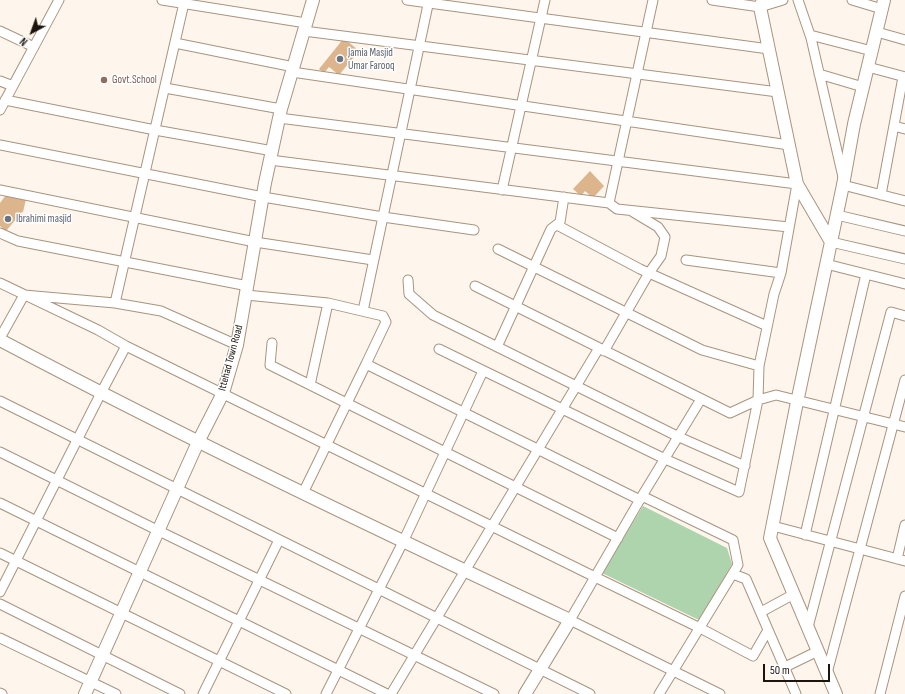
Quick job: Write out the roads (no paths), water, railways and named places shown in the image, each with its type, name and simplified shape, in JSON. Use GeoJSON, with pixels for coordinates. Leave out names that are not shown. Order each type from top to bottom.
{"type":"FeatureCollection","features":[{"type":"Feature","properties":{"kind":"street"},"geometry":{"type":"LineString","coordinates":[[0,110],[58,0]]}},
{"type":"Feature","properties":{"kind":"street"},"geometry":{"type":"LineString","coordinates":[[162,0],[184,4],[196,3],[305,27],[419,46],[778,92]]}},
{"type":"Feature","properties":{"kind":"street","name":"Ittehad Town Road"},"geometry":{"type":"LineString","coordinates":[[85,694],[178,490],[198,442],[222,393],[237,345],[263,197],[280,113],[313,0]]}},
{"type":"Feature","properties":{"kind":"street"},"geometry":{"type":"LineString","coordinates":[[407,0],[428,1],[769,49]]}},
{"type":"Feature","properties":{"kind":"street"},"geometry":{"type":"LineString","coordinates":[[502,190],[545,0]]}},
{"type":"Feature","properties":{"kind":"street"},"geometry":{"type":"LineString","coordinates":[[609,203],[653,0]]}},
{"type":"Feature","properties":{"kind":"street"},"geometry":{"type":"LineString","coordinates":[[712,0],[762,4],[783,0]]}},
{"type":"Feature","properties":{"kind":"street"},"geometry":{"type":"LineString","coordinates":[[798,0],[810,35],[843,183]]}},
{"type":"Feature","properties":{"kind":"street"},"geometry":{"type":"LineString","coordinates":[[836,694],[770,538],[797,400],[837,215],[854,124],[883,4],[852,0]]}},
{"type":"Feature","properties":{"kind":"street"},"geometry":{"type":"LineString","coordinates":[[363,311],[428,1]]}},
{"type":"Feature","properties":{"kind":"street"},"geometry":{"type":"LineString","coordinates":[[115,303],[184,4]]}},
{"type":"Feature","properties":{"kind":"street"},"geometry":{"type":"LineString","coordinates":[[762,4],[769,49],[798,184],[831,242],[905,259]]}},
{"type":"Feature","properties":{"kind":"street"},"geometry":{"type":"LineString","coordinates":[[0,31],[34,47]]}},
{"type":"Feature","properties":{"kind":"street"},"geometry":{"type":"LineString","coordinates":[[877,32],[905,40]]}},
{"type":"Feature","properties":{"kind":"street"},"geometry":{"type":"LineString","coordinates":[[810,35],[872,51]]}},
{"type":"Feature","properties":{"kind":"street"},"geometry":{"type":"LineString","coordinates":[[175,43],[293,70],[410,90],[789,145]]}},
{"type":"Feature","properties":{"kind":"street"},"geometry":{"type":"LineString","coordinates":[[868,67],[904,77],[881,195]]}},
{"type":"Feature","properties":{"kind":"street"},"geometry":{"type":"LineString","coordinates":[[819,74],[863,87]]}},
{"type":"Feature","properties":{"kind":"street"},"geometry":{"type":"LineString","coordinates":[[0,81],[12,86]]}},
{"type":"Feature","properties":{"kind":"street"},"geometry":{"type":"LineString","coordinates":[[165,88],[280,113],[400,134],[798,184]]}},
{"type":"Feature","properties":{"kind":"street"},"geometry":{"type":"LineString","coordinates":[[5,100],[155,130],[272,156],[391,176],[609,203],[617,208],[629,210],[789,227]]}},
{"type":"Feature","properties":{"kind":"street"},"geometry":{"type":"LineString","coordinates":[[894,126],[905,129]]}},
{"type":"Feature","properties":{"kind":"street"},"geometry":{"type":"LineString","coordinates":[[0,145],[263,197],[382,217],[474,230]]}},
{"type":"Feature","properties":{"kind":"street"},"geometry":{"type":"LineString","coordinates":[[843,183],[905,201]]}},
{"type":"Feature","properties":{"kind":"street"},"geometry":{"type":"LineString","coordinates":[[439,349],[665,460],[739,492],[758,400],[759,366],[774,294],[781,273],[798,184]]}},
{"type":"Feature","properties":{"kind":"street"},"geometry":{"type":"LineString","coordinates":[[0,190],[255,242],[373,260]]}},
{"type":"Feature","properties":{"kind":"street"},"geometry":{"type":"LineString","coordinates":[[497,347],[551,229],[560,222],[564,198]]}},
{"type":"Feature","properties":{"kind":"street"},"geometry":{"type":"LineString","coordinates":[[391,694],[576,386],[627,313],[649,273],[661,256],[665,237],[658,227],[629,210]]}},
{"type":"Feature","properties":{"kind":"street"},"geometry":{"type":"LineString","coordinates":[[837,215],[905,231]]}},
{"type":"Feature","properties":{"kind":"street"},"geometry":{"type":"LineString","coordinates":[[557,225],[649,273],[767,326]]}},
{"type":"Feature","properties":{"kind":"street"},"geometry":{"type":"LineString","coordinates":[[0,232],[18,241],[125,261],[247,290],[328,303],[384,316],[386,322],[303,493]]}},
{"type":"Feature","properties":{"kind":"street"},"geometry":{"type":"LineString","coordinates":[[498,250],[702,350],[759,366]]}},
{"type":"Feature","properties":{"kind":"street"},"geometry":{"type":"LineString","coordinates":[[686,260],[781,273]]}},
{"type":"Feature","properties":{"kind":"street"},"geometry":{"type":"LineString","coordinates":[[826,264],[905,284]]}},
{"type":"Feature","properties":{"kind":"street"},"geometry":{"type":"LineString","coordinates":[[805,535],[866,274]]}},
{"type":"Feature","properties":{"kind":"street"},"geometry":{"type":"LineString","coordinates":[[408,280],[408,294],[433,315],[679,437],[745,466]]}},
{"type":"Feature","properties":{"kind":"street"},"geometry":{"type":"LineString","coordinates":[[0,283],[700,628],[753,656],[768,630]]}},
{"type":"Feature","properties":{"kind":"street"},"geometry":{"type":"LineString","coordinates":[[475,286],[730,413],[758,400],[776,395],[905,427]]}},
{"type":"Feature","properties":{"kind":"street"},"geometry":{"type":"LineString","coordinates":[[24,295],[115,303],[161,311],[237,345]]}},
{"type":"Feature","properties":{"kind":"street"},"geometry":{"type":"LineString","coordinates":[[24,295],[1,342],[198,442],[403,542],[570,620],[720,694]]}},
{"type":"Feature","properties":{"kind":"street"},"geometry":{"type":"LineString","coordinates":[[310,385],[328,303]]}},
{"type":"Feature","properties":{"kind":"street"},"geometry":{"type":"LineString","coordinates":[[808,627],[891,312],[905,316]]}},
{"type":"Feature","properties":{"kind":"street"},"geometry":{"type":"LineString","coordinates":[[272,343],[270,365],[618,538]]}},
{"type":"Feature","properties":{"kind":"street"},"geometry":{"type":"LineString","coordinates":[[0,592],[101,392],[126,346]]}},
{"type":"Feature","properties":{"kind":"street"},"geometry":{"type":"LineString","coordinates":[[366,364],[538,449],[733,540],[738,565],[659,694]]}},
{"type":"Feature","properties":{"kind":"street"},"geometry":{"type":"LineString","coordinates":[[326,694],[403,542],[483,370]]}},
{"type":"Feature","properties":{"kind":"street"},"geometry":{"type":"LineString","coordinates":[[827,673],[905,380]]}},
{"type":"Feature","properties":{"kind":"street"},"geometry":{"type":"LineString","coordinates":[[525,694],[701,399]]}},
{"type":"Feature","properties":{"kind":"street"},"geometry":{"type":"LineString","coordinates":[[0,401],[590,694]]}},
{"type":"Feature","properties":{"kind":"street"},"geometry":{"type":"LineString","coordinates":[[0,452],[159,532],[494,694]]}},
{"type":"Feature","properties":{"kind":"street"},"geometry":{"type":"LineString","coordinates":[[0,503],[387,694]]}},
{"type":"Feature","properties":{"kind":"street"},"geometry":{"type":"LineString","coordinates":[[773,526],[901,560],[905,525]]}},
{"type":"Feature","properties":{"kind":"street"},"geometry":{"type":"LineString","coordinates":[[203,694],[279,540]]}},
{"type":"Feature","properties":{"kind":"street"},"geometry":{"type":"LineString","coordinates":[[0,553],[286,694]]}},
{"type":"Feature","properties":{"kind":"street"},"geometry":{"type":"LineString","coordinates":[[733,574],[746,579],[796,694]]}},
{"type":"Feature","properties":{"kind":"street"},"geometry":{"type":"LineString","coordinates":[[761,612],[794,594]]}},
{"type":"Feature","properties":{"kind":"street"},"geometry":{"type":"LineString","coordinates":[[880,694],[905,596]]}},
{"type":"Feature","properties":{"kind":"street"},"geometry":{"type":"LineString","coordinates":[[0,604],[180,694]]}},
{"type":"Feature","properties":{"kind":"street"},"geometry":{"type":"LineString","coordinates":[[0,638],[116,694]]}},
{"type":"Feature","properties":{"kind":"street"},"geometry":{"type":"LineString","coordinates":[[784,667],[818,651]]}},
{"type":"Feature","properties":{"kind":"place","name":"Jamia Masjid Umar Farooq"},"geometry":{"type":"Point","coordinates":[340,59]}},
{"type":"Feature","properties":{"kind":"place","name":"Govt.School"},"geometry":{"type":"Point","coordinates":[104,80]}},
{"type":"Feature","properties":{"kind":"place","name":"Ibrahimi masjid"},"geometry":{"type":"Point","coordinates":[8,219]}}]}
